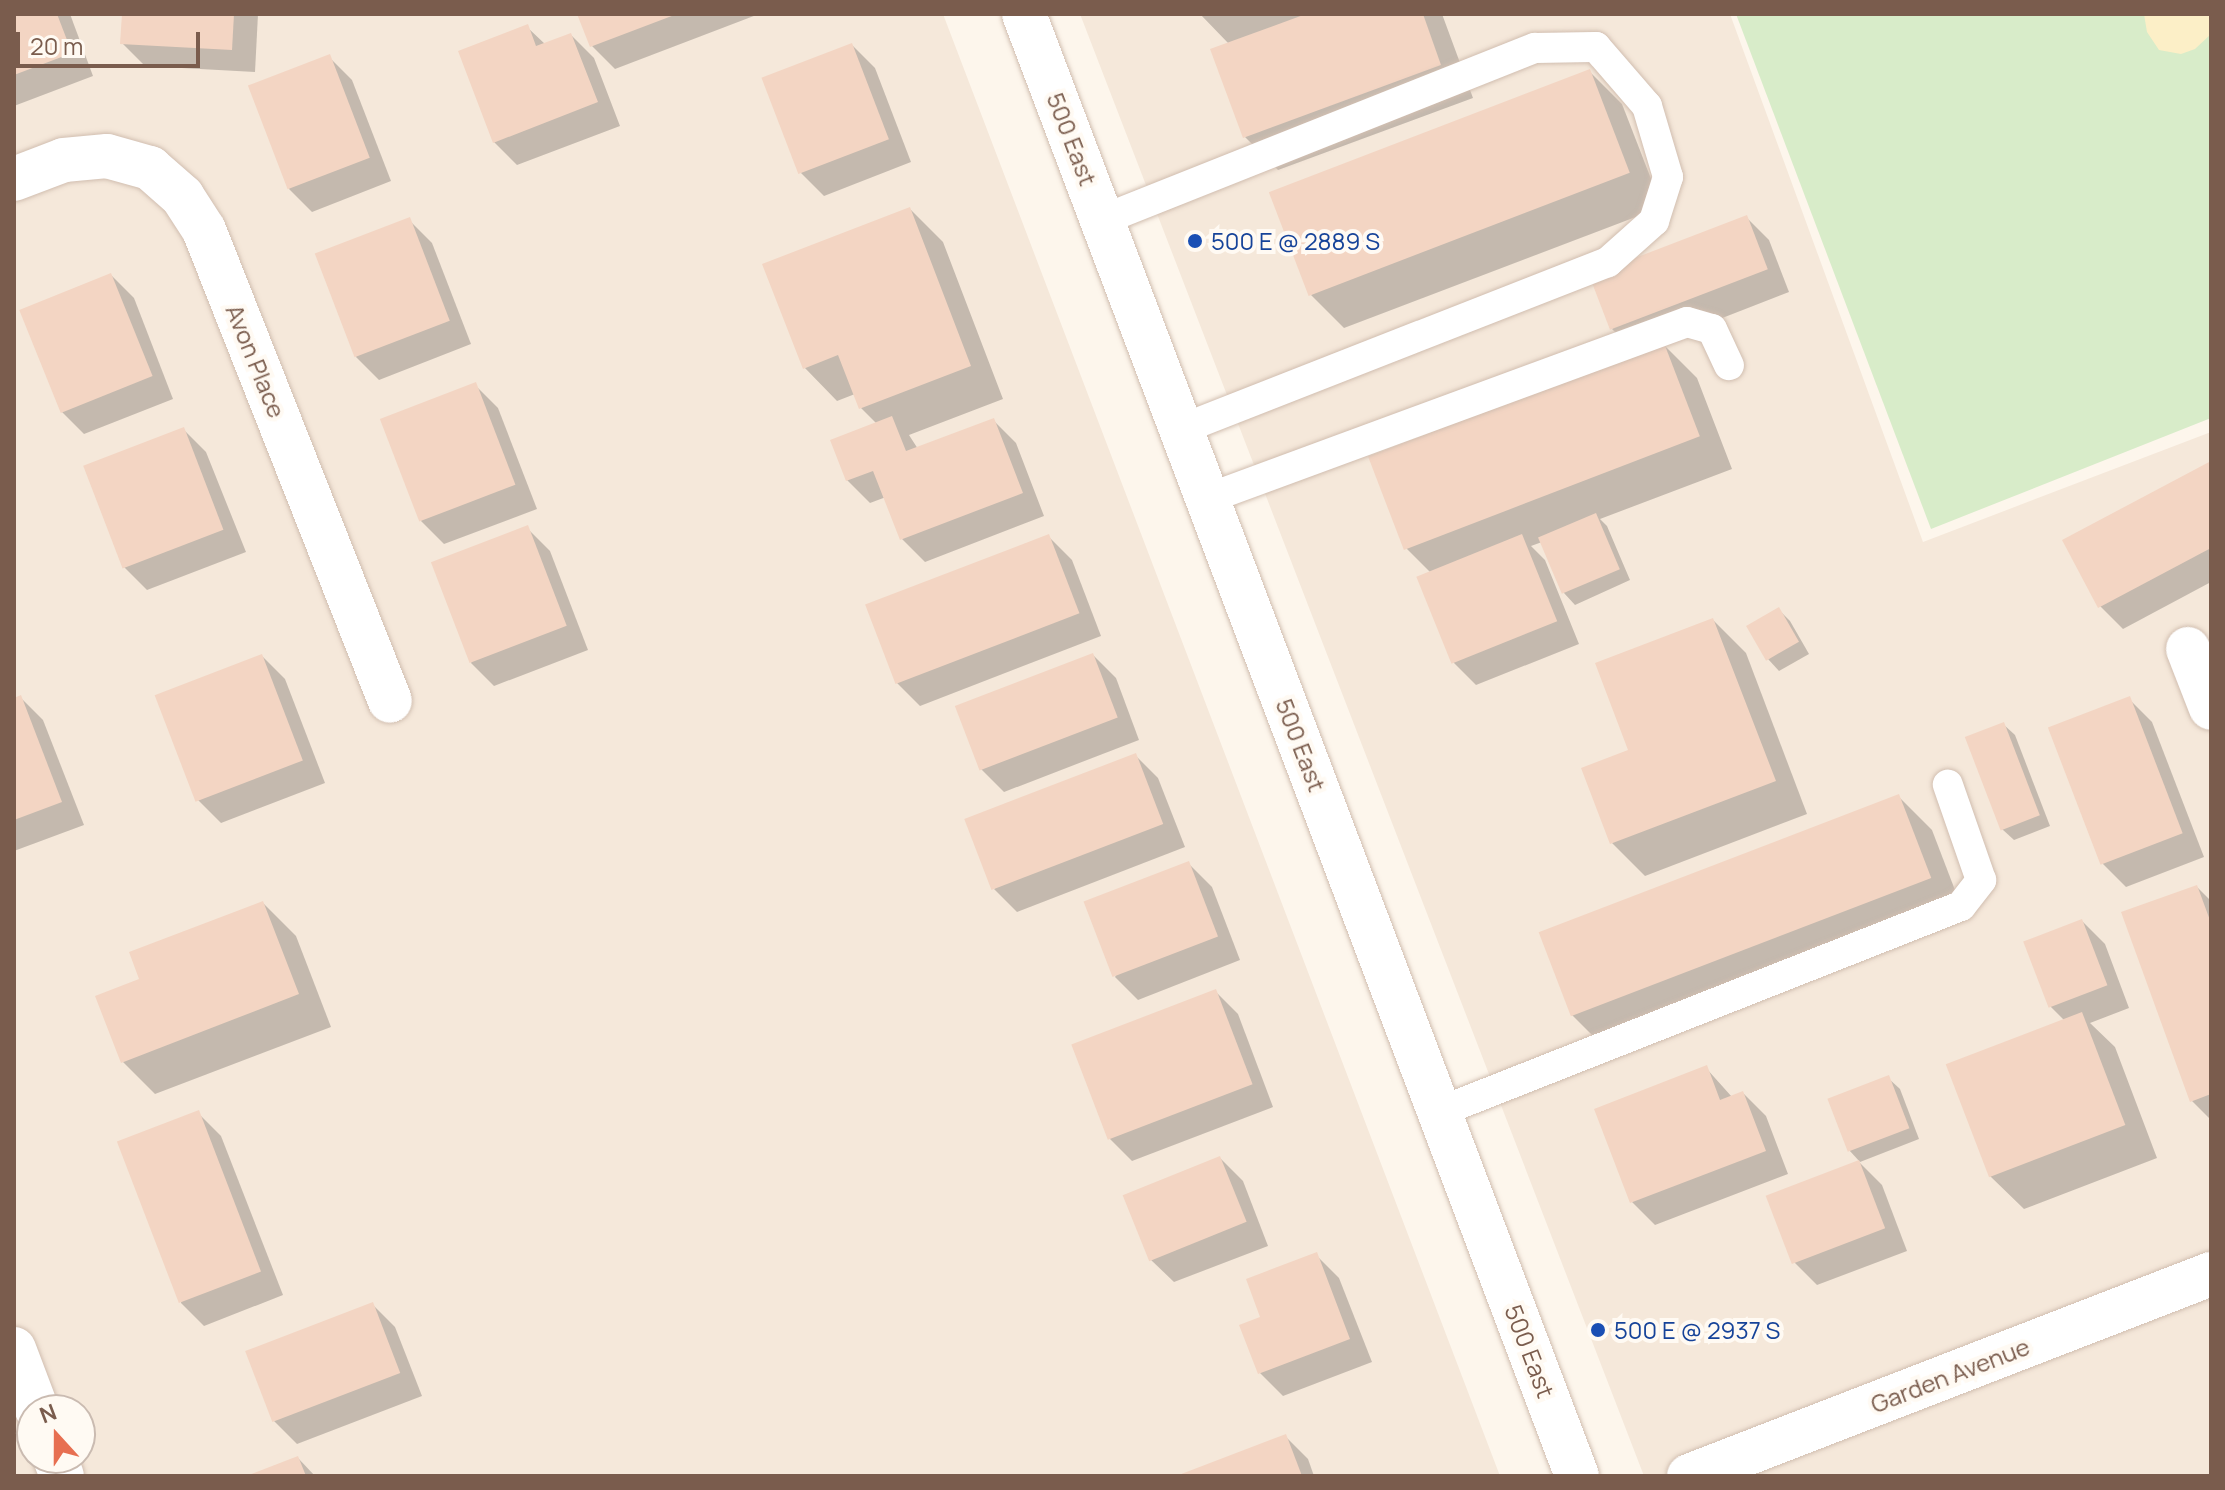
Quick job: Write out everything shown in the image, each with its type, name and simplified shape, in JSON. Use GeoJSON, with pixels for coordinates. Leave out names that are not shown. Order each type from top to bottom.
{"type":"FeatureCollection","features":[{"type":"Feature","properties":{"kind":"street","name":"500 East"},"geometry":{"type":"LineString","coordinates":[[1024,14],[1577,1476]]}},
{"type":"Feature","properties":{"kind":"street","name":"Avon Place"},"geometry":{"type":"LineString","coordinates":[[14,179],[64,160],[107,156],[150,168],[182,196],[204,230],[390,701]]}},
{"type":"Feature","properties":{"kind":"street"},"geometry":{"type":"LineString","coordinates":[[2188,649],[2211,708]]}},
{"type":"Feature","properties":{"kind":"street","name":"Garden Avenue"},"geometry":{"type":"LineString","coordinates":[[1689,1476],[2211,1274]]}},
{"type":"Feature","properties":{"kind":"street"},"geometry":{"type":"LineString","coordinates":[[14,1349],[31,1394]]}},
{"type":"Feature","properties":{"kind":"lane"},"geometry":{"type":"LineString","coordinates":[[1102,220],[1535,48],[1596,47],[1647,106],[1668,177],[1654,221],[1608,262],[1181,429]]}},
{"type":"Feature","properties":{"kind":"lane"},"geometry":{"type":"LineString","coordinates":[[1209,498],[1687,322],[1712,329],[1729,365]]}},
{"type":"Feature","properties":{"kind":"lane"},"geometry":{"type":"LineString","coordinates":[[1439,1112],[1961,906],[1981,880],[1948,785]]}},
{"type":"Feature","properties":{"kind":"shaded area"},"geometry":{"type":"Polygon","coordinates":[[[14,14],[943,14],[1500,1476],[14,1476],[14,14]]]}},
{"type":"Feature","properties":{"kind":"shaded area"},"geometry":{"type":"Polygon","coordinates":[[[1080,14],[1730,14],[1923,542],[2211,432],[2211,1476],[1644,1476],[1080,14]]]}},
{"type":"Feature","properties":{"kind":"green space"},"geometry":{"type":"Polygon","coordinates":[[[1736,14],[2211,14],[2211,418],[1931,529],[1736,14]]]}},
{"type":"Feature","properties":{"kind":"sand"},"geometry":{"type":"Polygon","coordinates":[[[2144,14],[2211,14],[2211,34],[2195,49],[2181,54],[2159,50],[2147,32],[2144,14]]]}},
{"type":"Feature","properties":{"kind":"building"},"geometry":{"type":"Polygon","coordinates":[[[14,14],[57,14],[72,53],[14,75],[14,14]]]}},
{"type":"Feature","properties":{"kind":"building"},"geometry":{"type":"Polygon","coordinates":[[[122,14],[234,14],[232,50],[120,44],[122,14]]]}},
{"type":"Feature","properties":{"kind":"building"},"geometry":{"type":"Polygon","coordinates":[[[577,14],[677,14],[590,47],[577,14]]]}},
{"type":"Feature","properties":{"kind":"building"},"geometry":{"type":"Polygon","coordinates":[[[1306,14],[1423,14],[1441,65],[1243,138],[1210,49],[1306,14]]]}},
{"type":"Feature","properties":{"kind":"building"},"geometry":{"type":"Polygon","coordinates":[[[528,24],[536,46],[571,33],[598,102],[493,143],[458,51],[528,24]]]}},
{"type":"Feature","properties":{"kind":"building"},"geometry":{"type":"Polygon","coordinates":[[[852,43],[889,139],[798,174],[761,78],[852,43]]]}},
{"type":"Feature","properties":{"kind":"building"},"geometry":{"type":"Polygon","coordinates":[[[330,54],[370,158],[288,189],[248,86],[330,54]]]}},
{"type":"Feature","properties":{"kind":"building"},"geometry":{"type":"Polygon","coordinates":[[[1590,69],[1630,173],[1309,296],[1269,192],[1590,69]]]}},
{"type":"Feature","properties":{"kind":"building"},"geometry":{"type":"Polygon","coordinates":[[[910,207],[971,366],[859,409],[838,355],[803,369],[762,264],[910,207]]]}},
{"type":"Feature","properties":{"kind":"building"},"geometry":{"type":"Polygon","coordinates":[[[1747,215],[1768,269],[1610,330],[1589,276],[1747,215]]]}},
{"type":"Feature","properties":{"kind":"building"},"geometry":{"type":"Polygon","coordinates":[[[410,217],[450,321],[355,357],[315,254],[410,217]]]}},
{"type":"Feature","properties":{"kind":"building"},"geometry":{"type":"Polygon","coordinates":[[[111,273],[153,376],[61,413],[19,310],[111,273]]]}},
{"type":"Feature","properties":{"kind":"building"},"geometry":{"type":"Polygon","coordinates":[[[1664,343],[1700,436],[1404,550],[1368,457],[1664,343]]]}},
{"type":"Feature","properties":{"kind":"building"},"geometry":{"type":"Polygon","coordinates":[[[476,382],[515,485],[419,522],[380,419],[476,382]]]}},
{"type":"Feature","properties":{"kind":"building"},"geometry":{"type":"Polygon","coordinates":[[[892,416],[906,451],[994,418],[1023,493],[900,540],[873,471],[846,481],[830,440],[892,416]]]}},
{"type":"Feature","properties":{"kind":"building"},"geometry":{"type":"Polygon","coordinates":[[[184,427],[223,530],[123,568],[83,466],[184,427]]]}},
{"type":"Feature","properties":{"kind":"building"},"geometry":{"type":"Polygon","coordinates":[[[2211,461],[2211,548],[2098,608],[2062,540],[2211,461]]]}},
{"type":"Feature","properties":{"kind":"building"},"geometry":{"type":"Polygon","coordinates":[[[1596,513],[1620,569],[1562,594],[1538,538],[1596,513]]]}},
{"type":"Feature","properties":{"kind":"building"},"geometry":{"type":"Polygon","coordinates":[[[528,525],[567,626],[470,663],[431,562],[528,525]]]}},
{"type":"Feature","properties":{"kind":"building"},"geometry":{"type":"Polygon","coordinates":[[[1049,534],[1079,613],[896,684],[865,605],[1049,534]]]}},
{"type":"Feature","properties":{"kind":"building"},"geometry":{"type":"Polygon","coordinates":[[[1522,534],[1557,621],[1452,664],[1416,577],[1522,534]]]}},
{"type":"Feature","properties":{"kind":"building"},"geometry":{"type":"Polygon","coordinates":[[[1779,607],[1799,642],[1766,661],[1746,626],[1779,607]]]}},
{"type":"Feature","properties":{"kind":"building"},"geometry":{"type":"Polygon","coordinates":[[[1713,618],[1776,781],[1610,844],[1581,768],[1628,750],[1595,663],[1713,618]]]}},
{"type":"Feature","properties":{"kind":"building"},"geometry":{"type":"Polygon","coordinates":[[[1093,653],[1118,717],[980,770],[955,706],[1093,653]]]}},
{"type":"Feature","properties":{"kind":"building"},"geometry":{"type":"Polygon","coordinates":[[[262,654],[303,760],[195,802],[155,695],[262,654]]]}},
{"type":"Feature","properties":{"kind":"building"},"geometry":{"type":"Polygon","coordinates":[[[21,695],[62,802],[14,820],[14,698],[21,695]]]}},
{"type":"Feature","properties":{"kind":"building"},"geometry":{"type":"Polygon","coordinates":[[[2130,696],[2183,833],[2101,865],[2048,728],[2130,696]]]}},
{"type":"Feature","properties":{"kind":"building"},"geometry":{"type":"Polygon","coordinates":[[[2004,722],[2040,815],[2001,830],[1965,737],[2004,722]]]}},
{"type":"Feature","properties":{"kind":"building"},"geometry":{"type":"Polygon","coordinates":[[[1136,753],[1163,824],[991,890],[964,819],[1136,753]]]}},
{"type":"Feature","properties":{"kind":"building"},"geometry":{"type":"Polygon","coordinates":[[[1899,794],[1931,878],[1571,1016],[1539,932],[1899,794]]]}},
{"type":"Feature","properties":{"kind":"building"},"geometry":{"type":"Polygon","coordinates":[[[1189,861],[1218,937],[1113,977],[1084,901],[1189,861]]]}},
{"type":"Feature","properties":{"kind":"building"},"geometry":{"type":"Polygon","coordinates":[[[2197,885],[2211,923],[2211,1094],[2190,1102],[2121,912],[2197,885]]]}},
{"type":"Feature","properties":{"kind":"building"},"geometry":{"type":"Polygon","coordinates":[[[263,901],[299,994],[121,1063],[95,996],[139,979],[129,952],[263,901]]]}},
{"type":"Feature","properties":{"kind":"building"},"geometry":{"type":"Polygon","coordinates":[[[2082,919],[2107,985],[2049,1008],[2023,942],[2082,919]]]}},
{"type":"Feature","properties":{"kind":"building"},"geometry":{"type":"Polygon","coordinates":[[[1216,989],[1253,1084],[1108,1140],[1071,1045],[1216,989]]]}},
{"type":"Feature","properties":{"kind":"building"},"geometry":{"type":"Polygon","coordinates":[[[2082,1012],[2125,1125],[1989,1177],[1946,1064],[2082,1012]]]}},
{"type":"Feature","properties":{"kind":"building"},"geometry":{"type":"Polygon","coordinates":[[[1707,1065],[1720,1100],[1743,1091],[1766,1151],[1630,1203],[1594,1109],[1707,1065]]]}},
{"type":"Feature","properties":{"kind":"building"},"geometry":{"type":"Polygon","coordinates":[[[1889,1075],[1909,1128],[1848,1152],[1827,1099],[1889,1075]]]}},
{"type":"Feature","properties":{"kind":"building"},"geometry":{"type":"Polygon","coordinates":[[[199,1110],[261,1272],[179,1303],[117,1142],[199,1110]]]}},
{"type":"Feature","properties":{"kind":"building"},"geometry":{"type":"Polygon","coordinates":[[[1220,1156],[1247,1222],[1149,1261],[1123,1195],[1220,1156]]]}},
{"type":"Feature","properties":{"kind":"building"},"geometry":{"type":"Polygon","coordinates":[[[1859,1160],[1885,1228],[1792,1264],[1766,1196],[1859,1160]]]}},
{"type":"Feature","properties":{"kind":"building"},"geometry":{"type":"Polygon","coordinates":[[[1317,1252],[1350,1339],[1258,1374],[1239,1325],[1260,1317],[1246,1279],[1317,1252]]]}},
{"type":"Feature","properties":{"kind":"building"},"geometry":{"type":"Polygon","coordinates":[[[373,1302],[400,1373],[272,1422],[245,1351],[373,1302]]]}},
{"type":"Feature","properties":{"kind":"building"},"geometry":{"type":"Polygon","coordinates":[[[1286,1434],[1302,1476],[1176,1476],[1286,1434]]]}},
{"type":"Feature","properties":{"kind":"building"},"geometry":{"type":"Polygon","coordinates":[[[298,1456],[306,1476],[246,1476],[298,1456]]]}},
{"type":"Feature","properties":{"kind":"place","name":"500 E @ 2889 S"},"geometry":{"type":"Point","coordinates":[1195,241]}},
{"type":"Feature","properties":{"kind":"place","name":"500 E @ 2937 S"},"geometry":{"type":"Point","coordinates":[1598,1330]}}]}
